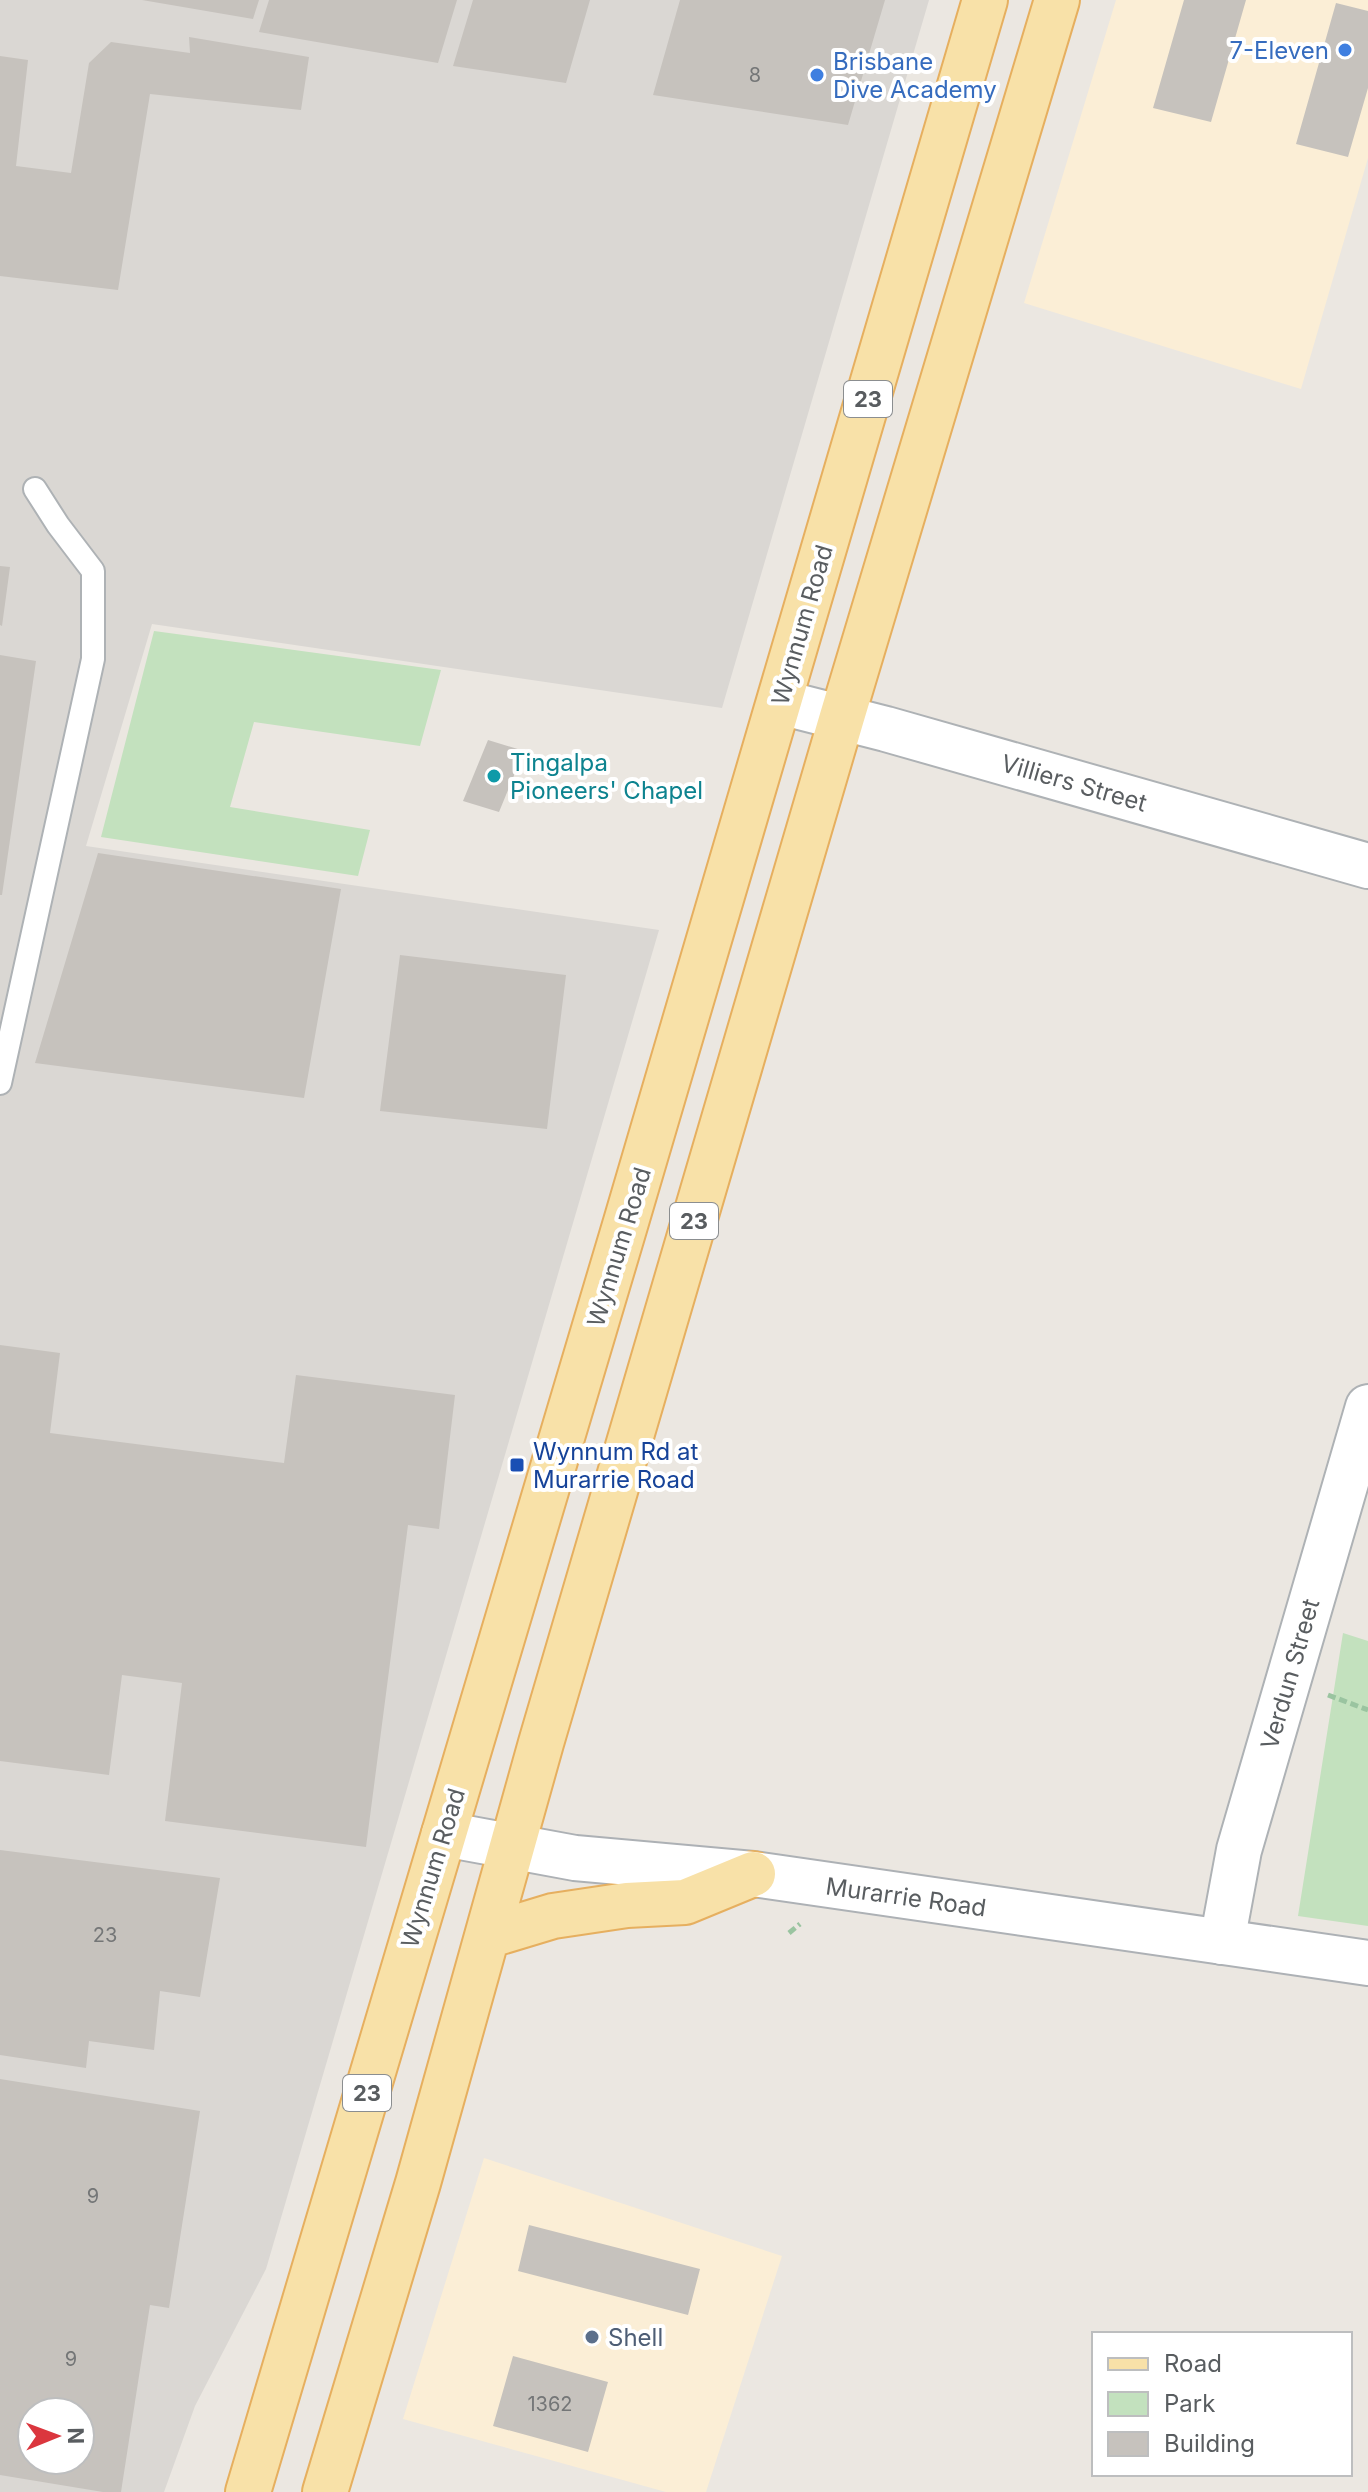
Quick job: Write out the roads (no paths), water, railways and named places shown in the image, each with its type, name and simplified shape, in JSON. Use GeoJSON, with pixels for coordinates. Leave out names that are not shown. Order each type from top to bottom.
{"type":"FeatureCollection","features":[{"type":"Feature","properties":{"kind":"main road","name":"Wynnum Road"},"geometry":{"type":"LineString","coordinates":[[248,2492],[780,702],[985,0]]}},
{"type":"Feature","properties":{"kind":"main road","name":"23"},"geometry":{"type":"LineString","coordinates":[[325,2492],[418,2183],[541,1743],[842,717],[1057,0]]}},
{"type":"Feature","properties":{"kind":"main road"},"geometry":{"type":"LineString","coordinates":[[487,1936],[540,1919],[583,1911],[685,1902],[753,1874]]}},
{"type":"Feature","properties":{"kind":"street","name":"Villiers Street"},"geometry":{"type":"LineString","coordinates":[[780,702],[1368,866]]}},
{"type":"Feature","properties":{"kind":"street","name":"Verdun Street"},"geometry":{"type":"LineString","coordinates":[[1222,1942],[1239,1850],[1368,1407]]}},
{"type":"Feature","properties":{"kind":"street","name":"Murarrie Road"},"geometry":{"type":"LineString","coordinates":[[444,1834],[591,1860],[753,1874],[1368,1963]]}},
{"type":"Feature","properties":{"kind":"lane"},"geometry":{"type":"LineString","coordinates":[[0,1083],[93,659],[93,571],[35,489]]}},
{"type":"Feature","properties":{"kind":"place","name":"7-Eleven"},"geometry":{"type":"Point","coordinates":[1345,50]}},
{"type":"Feature","properties":{"kind":"place","name":"Brisbane Dive Academy"},"geometry":{"type":"Point","coordinates":[817,75]}},
{"type":"Feature","properties":{"kind":"place","name":"Tingalpa Pioneers' Chapel"},"geometry":{"type":"Point","coordinates":[494,776]}},
{"type":"Feature","properties":{"kind":"place","name":"Wynnum Rd at Murarrie Road"},"geometry":{"type":"Point","coordinates":[517,1465]}},
{"type":"Feature","properties":{"kind":"place","name":"Shell"},"geometry":{"type":"Point","coordinates":[592,2337]}}]}
